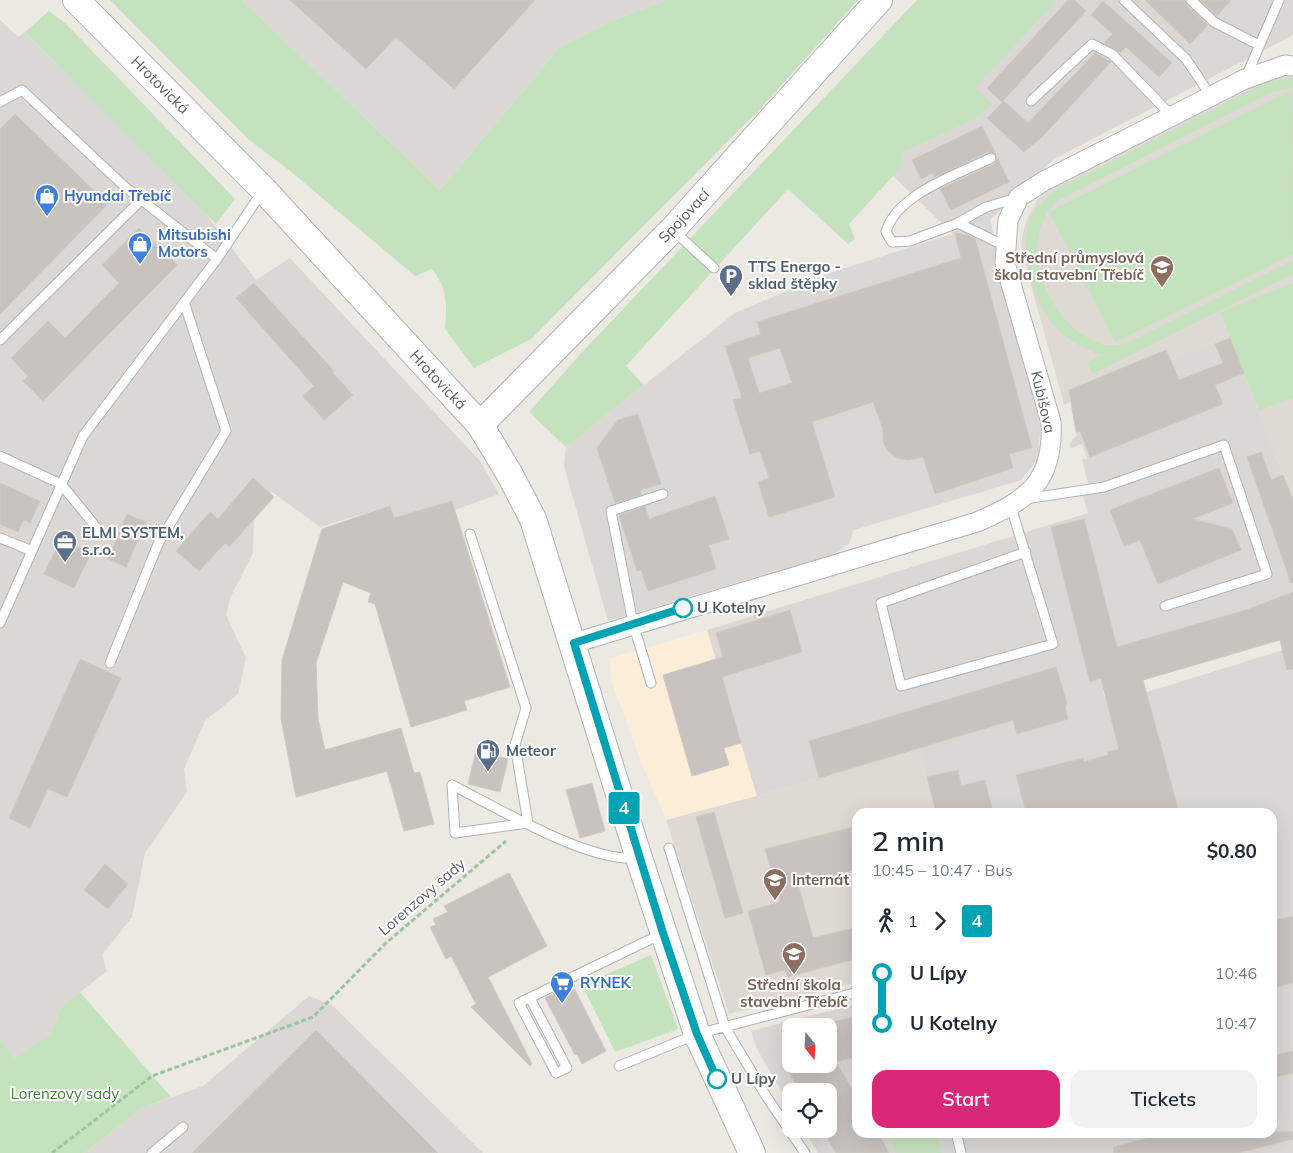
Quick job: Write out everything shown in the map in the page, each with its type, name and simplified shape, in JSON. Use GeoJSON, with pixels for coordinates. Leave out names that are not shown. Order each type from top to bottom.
{"type":"FeatureCollection","features":[{"type":"Feature","properties":{"kind":"main road","name":"Hrotovická"},"geometry":{"type":"LineString","coordinates":[[76,0],[263,189],[480,425],[509,473],[533,519],[574,643],[639,858],[697,1034],[752,1153]]}},
{"type":"Feature","properties":{"kind":"main road","name":"Spojovací"},"geometry":{"type":"LineString","coordinates":[[480,425],[673,229],[879,0]]}},
{"type":"Feature","properties":{"kind":"street"},"geometry":{"type":"LineString","coordinates":[[1019,197],[1044,180],[1245,79],[1285,65],[1293,66]]}},
{"type":"Feature","properties":{"kind":"street","name":"Kubišova"},"geometry":{"type":"LineString","coordinates":[[574,643],[633,623],[977,522],[1017,503],[1040,481],[1052,445],[1051,422],[1005,263],[1008,220],[1019,197]]}},
{"type":"Feature","properties":{"kind":"lane"},"geometry":{"type":"LineString","coordinates":[[1124,0],[1186,58],[1211,96]]}},
{"type":"Feature","properties":{"kind":"lane"},"geometry":{"type":"LineString","coordinates":[[1192,0],[1214,22],[1259,45]]}},
{"type":"Feature","properties":{"kind":"lane"},"geometry":{"type":"LineString","coordinates":[[1245,79],[1277,0]]}},
{"type":"Feature","properties":{"kind":"lane"},"geometry":{"type":"LineString","coordinates":[[1031,101],[1092,44],[1112,54],[1171,115]]}},
{"type":"Feature","properties":{"kind":"lane"},"geometry":{"type":"LineString","coordinates":[[0,102],[22,90],[141,200],[217,260]]}},
{"type":"Feature","properties":{"kind":"lane"},"geometry":{"type":"LineString","coordinates":[[991,158],[914,196],[889,222],[886,232],[892,242],[910,241],[958,223],[986,207],[1019,197]]}},
{"type":"Feature","properties":{"kind":"lane"},"geometry":{"type":"LineString","coordinates":[[0,623],[83,436],[217,260],[263,189]]}},
{"type":"Feature","properties":{"kind":"lane"},"geometry":{"type":"LineString","coordinates":[[0,340],[141,200]]}},
{"type":"Feature","properties":{"kind":"lane"},"geometry":{"type":"LineString","coordinates":[[958,223],[1005,246]]}},
{"type":"Feature","properties":{"kind":"lane"},"geometry":{"type":"LineString","coordinates":[[673,229],[714,268]]}},
{"type":"Feature","properties":{"kind":"lane"},"geometry":{"type":"LineString","coordinates":[[110,663],[158,544],[226,431],[184,302]]}},
{"type":"Feature","properties":{"kind":"lane"},"geometry":{"type":"LineString","coordinates":[[1026,552],[882,603],[901,686],[1054,644],[1026,552],[1017,503],[1104,487],[1224,445],[1267,574],[1165,606]]}},
{"type":"Feature","properties":{"kind":"lane"},"geometry":{"type":"LineString","coordinates":[[0,456],[62,484],[101,533]]}},
{"type":"Feature","properties":{"kind":"lane"},"geometry":{"type":"LineString","coordinates":[[651,683],[633,623],[611,511],[663,494]]}},
{"type":"Feature","properties":{"kind":"lane"},"geometry":{"type":"LineString","coordinates":[[470,534],[526,708],[515,744],[528,823]]}},
{"type":"Feature","properties":{"kind":"lane"},"geometry":{"type":"LineString","coordinates":[[0,538],[32,551]]}},
{"type":"Feature","properties":{"kind":"lane"},"geometry":{"type":"LineString","coordinates":[[528,823],[455,833],[452,784],[588,851],[624,859],[639,858]]}},
{"type":"Feature","properties":{"kind":"lane"},"geometry":{"type":"LineString","coordinates":[[669,848],[725,1027],[766,1096],[805,1153]]}},
{"type":"Feature","properties":{"kind":"lane"},"geometry":{"type":"LineString","coordinates":[[567,1068],[556,1073],[519,1003],[663,933]]}},
{"type":"Feature","properties":{"kind":"lane"},"geometry":{"type":"LineString","coordinates":[[620,1066],[697,1034],[852,994]]}},
{"type":"Feature","properties":{"kind":"lane"},"geometry":{"type":"LineString","coordinates":[[152,1153],[183,1127]]}},
{"type":"Feature","properties":{"kind":"lane"},"geometry":{"type":"LineString","coordinates":[[958,1138],[962,1153]]}},
{"type":"Feature","properties":{"kind":"path","name":"Lorenzovy sady"},"geometry":{"type":"LineString","coordinates":[[52,1153],[152,1076],[313,1017],[386,943],[528,823]]}},
{"type":"Feature","properties":{"kind":"shaded area"},"geometry":{"type":"Polygon","coordinates":[[[242,0],[667,0],[609,22],[560,47],[440,190],[242,0]]]}},
{"type":"Feature","properties":{"kind":"shaded area"},"geometry":{"type":"Polygon","coordinates":[[[1049,0],[1293,0],[1293,35],[1054,159],[990,220],[1041,418],[1038,459],[1021,480],[854,530],[849,544],[834,554],[608,621],[564,466],[566,447],[735,313],[832,272],[953,234],[885,168],[1049,0]]]}},
{"type":"Feature","properties":{"kind":"shaded area"},"geometry":{"type":"Polygon","coordinates":[[[0,20],[18,37],[25,32],[203,210],[256,280],[290,258],[480,461],[499,494],[455,510],[452,501],[394,518],[390,506],[320,527],[271,491],[272,497],[254,518],[253,553],[230,598],[226,615],[246,658],[238,694],[205,721],[184,769],[187,792],[145,853],[132,917],[102,955],[107,971],[62,1006],[50,1034],[13,1060],[0,1039],[0,20]]]}},
{"type":"Feature","properties":{"kind":"shaded area","name":"Střední průmyslová škola stavební Třebíč"},"geometry":{"type":"Polygon","coordinates":[[[1279,76],[1293,76],[1293,499],[1230,338],[1171,361],[1165,351],[1061,393],[1022,253],[1022,236],[1027,219],[1038,199],[1057,184],[1253,85],[1279,76]]]}},
{"type":"Feature","properties":{"kind":"shaded area"},"geometry":{"type":"Polygon","coordinates":[[[1230,338],[1293,499],[1293,636],[1103,692],[1108,704],[1293,647],[1293,1153],[818,1153],[809,1138],[837,1138],[837,1083],[782,1083],[782,1092],[757,1049],[751,1031],[782,1023],[782,1073],[837,1073],[838,1018],[802,1018],[852,1005],[852,1138],[1277,1138],[1277,808],[935,808],[919,748],[757,796],[707,630],[1088,513],[1082,493],[1090,490],[1082,460],[1087,458],[1082,444],[1071,448],[1069,444],[1077,435],[1072,401],[1064,405],[1061,393],[1166,350],[1230,338]]]}},
{"type":"Feature","properties":{"kind":"shaded area"},"geometry":{"type":"Polygon","coordinates":[[[707,630],[757,796],[666,820],[641,762],[611,680],[610,658],[707,630]]]}},
{"type":"Feature","properties":{"kind":"shaded area","name":"Internát"},"geometry":{"type":"Polygon","coordinates":[[[919,748],[935,808],[852,808],[852,983],[729,1014],[666,820],[757,796],[919,748]]]}},
{"type":"Feature","properties":{"kind":"shaded area"},"geometry":{"type":"Polygon","coordinates":[[[309,996],[332,1005],[483,1153],[84,1153],[142,1108],[203,1086],[309,996]]]}},
{"type":"Feature","properties":{"kind":"green space"},"geometry":{"type":"Polygon","coordinates":[[[110,0],[242,0],[440,190],[560,47],[609,22],[667,0],[858,0],[760,109],[531,339],[474,368],[445,329],[444,291],[432,269],[415,276],[289,170],[248,139],[110,0]]]}},
{"type":"Feature","properties":{"kind":"green space"},"geometry":{"type":"Polygon","coordinates":[[[917,0],[1052,0],[1055,3],[975,88],[992,104],[974,119],[901,153],[904,164],[849,224],[855,239],[848,244],[788,189],[626,366],[644,385],[566,447],[529,412],[585,349],[917,0]]]}},
{"type":"Feature","properties":{"kind":"green space"},"geometry":{"type":"Polygon","coordinates":[[[49,11],[66,24],[235,199],[216,224],[25,32],[49,11]]]}},
{"type":"Feature","properties":{"kind":"green space"},"geometry":{"type":"Polygon","coordinates":[[[1293,78],[1293,88],[1272,92],[1059,200],[1046,215],[1039,232],[1037,250],[1046,288],[1066,320],[1080,333],[1104,345],[1127,343],[1293,260],[1293,274],[1093,374],[1087,363],[1101,355],[1078,345],[1058,330],[1049,320],[1035,292],[1027,260],[1026,244],[1027,230],[1033,213],[1057,189],[1267,82],[1293,78]]]}},
{"type":"Feature","properties":{"kind":"green space"},"geometry":{"type":"Polygon","coordinates":[[[1292,90],[1293,254],[1115,342],[1049,212],[1292,90]]]}},
{"type":"Feature","properties":{"kind":"green space"},"geometry":{"type":"Polygon","coordinates":[[[1293,283],[1293,398],[1259,411],[1220,312],[1293,283]]]}},
{"type":"Feature","properties":{"kind":"green space"},"geometry":{"type":"Polygon","coordinates":[[[651,955],[678,1029],[615,1052],[582,985],[651,955]]]}},
{"type":"Feature","properties":{"kind":"green space","name":"Lorenzovy sady"},"geometry":{"type":"Polygon","coordinates":[[[80,992],[171,1097],[142,1108],[84,1153],[0,1153],[0,1039],[13,1059],[50,1034],[62,1006],[80,992]]]}},
{"type":"Feature","properties":{"kind":"green space"},"geometry":{"type":"Polygon","coordinates":[[[889,1138],[937,1138],[941,1153],[897,1153],[889,1138]]]}},
{"type":"Feature","properties":{"kind":"building"},"geometry":{"type":"Polygon","coordinates":[[[290,0],[535,0],[454,89],[396,37],[366,69],[290,0]]]}},
{"type":"Feature","properties":{"kind":"building"},"geometry":{"type":"Polygon","coordinates":[[[1068,0],[1074,0],[1086,11],[1002,102],[987,88],[1068,0]]]}},
{"type":"Feature","properties":{"kind":"building"},"geometry":{"type":"Polygon","coordinates":[[[1145,0],[1185,0],[1187,5],[1208,25],[1190,44],[1145,0]]]}},
{"type":"Feature","properties":{"kind":"building"},"geometry":{"type":"Polygon","coordinates":[[[1200,0],[1231,0],[1217,16],[1200,0]]]}},
{"type":"Feature","properties":{"kind":"building"},"geometry":{"type":"Polygon","coordinates":[[[1103,1],[1172,63],[1159,77],[1126,47],[1120,53],[1104,43],[1113,34],[1091,15],[1103,1]]]}},
{"type":"Feature","properties":{"kind":"building"},"geometry":{"type":"Polygon","coordinates":[[[1095,53],[1111,62],[1042,137],[1024,152],[987,118],[1004,101],[1028,123],[1095,53]]]}},
{"type":"Feature","properties":{"kind":"building","name":"Hyundai Třebíč"},"geometry":{"type":"Polygon","coordinates":[[[15,114],[108,204],[0,314],[0,129],[15,114]]]}},
{"type":"Feature","properties":{"kind":"building"},"geometry":{"type":"Polygon","coordinates":[[[982,126],[996,154],[988,152],[935,177],[933,173],[921,179],[912,160],[982,126]]]}},
{"type":"Feature","properties":{"kind":"building"},"geometry":{"type":"Polygon","coordinates":[[[997,157],[1009,182],[951,210],[940,189],[994,164],[997,157]]]}},
{"type":"Feature","properties":{"kind":"building"},"geometry":{"type":"Polygon","coordinates":[[[139,228],[177,265],[43,401],[23,381],[28,376],[11,358],[48,321],[65,338],[119,283],[102,265],[139,228]]]}},
{"type":"Feature","properties":{"kind":"building"},"geometry":{"type":"Polygon","coordinates":[[[955,233],[975,238],[1032,448],[1009,454],[1013,468],[935,494],[923,457],[908,460],[897,458],[888,451],[883,442],[883,429],[873,402],[812,422],[835,497],[769,517],[758,482],[769,478],[760,451],[750,454],[733,400],[742,398],[725,346],[761,334],[757,322],[961,258],[955,233]],[[780,348],[748,358],[759,393],[792,383],[780,348]]]}},
{"type":"Feature","properties":{"kind":"building"},"geometry":{"type":"Polygon","coordinates":[[[254,283],[334,371],[332,372],[353,395],[324,420],[303,396],[314,386],[236,298],[254,283]]]}},
{"type":"Feature","properties":{"kind":"building"},"geometry":{"type":"Polygon","coordinates":[[[1230,338],[1244,373],[1215,385],[1223,404],[1090,457],[1080,431],[1076,432],[1069,390],[1166,350],[1179,380],[1223,363],[1215,344],[1230,338]]]}},
{"type":"Feature","properties":{"kind":"building"},"geometry":{"type":"Polygon","coordinates":[[[638,414],[661,484],[640,490],[641,495],[615,503],[597,448],[618,420],[638,414]]]}},
{"type":"Feature","properties":{"kind":"building"},"geometry":{"type":"Polygon","coordinates":[[[1261,452],[1271,480],[1283,475],[1293,499],[1293,583],[1291,583],[1247,457],[1261,452]]]}},
{"type":"Feature","properties":{"kind":"building"},"geometry":{"type":"Polygon","coordinates":[[[1219,468],[1233,503],[1192,519],[1232,529],[1241,550],[1158,584],[1140,540],[1124,546],[1110,510],[1219,468]]]}},
{"type":"Feature","properties":{"kind":"building"},"geometry":{"type":"Polygon","coordinates":[[[253,478],[274,497],[229,547],[225,543],[199,571],[176,551],[210,512],[218,519],[253,478]]]}},
{"type":"Feature","properties":{"kind":"building"},"geometry":{"type":"Polygon","coordinates":[[[0,483],[40,501],[30,523],[23,520],[18,532],[0,524],[0,483]]]}},
{"type":"Feature","properties":{"kind":"building"},"geometry":{"type":"Polygon","coordinates":[[[715,496],[729,539],[709,545],[716,569],[648,591],[641,570],[637,571],[619,515],[645,506],[649,519],[715,496]]]}},
{"type":"Feature","properties":{"kind":"building"},"geometry":{"type":"Polygon","coordinates":[[[452,501],[510,687],[464,701],[467,710],[411,727],[375,604],[368,602],[371,593],[343,582],[316,663],[318,719],[325,750],[401,728],[414,773],[420,772],[434,824],[404,831],[387,771],[296,797],[281,719],[282,660],[322,529],[390,506],[394,518],[452,501]]]}},
{"type":"Feature","properties":{"kind":"building"},"geometry":{"type":"Polygon","coordinates":[[[127,514],[146,522],[126,567],[108,559],[127,514]]]}},
{"type":"Feature","properties":{"kind":"building"},"geometry":{"type":"Polygon","coordinates":[[[1084,519],[1117,647],[1246,610],[1293,592],[1293,669],[1287,670],[1280,640],[1143,680],[1178,808],[1025,808],[1016,775],[1083,758],[1084,762],[1108,755],[1107,752],[1119,749],[1101,678],[1090,682],[1051,527],[1084,519]]]}},
{"type":"Feature","properties":{"kind":"building"},"geometry":{"type":"Polygon","coordinates":[[[61,539],[91,553],[74,588],[44,574],[61,539]]]}},
{"type":"Feature","properties":{"kind":"building"},"geometry":{"type":"Polygon","coordinates":[[[790,610],[802,652],[722,677],[741,743],[724,748],[729,765],[692,776],[663,675],[723,657],[716,633],[790,610]]]}},
{"type":"Feature","properties":{"kind":"building"},"geometry":{"type":"Polygon","coordinates":[[[80,659],[121,678],[67,797],[48,789],[30,828],[9,818],[80,659]]]}},
{"type":"Feature","properties":{"kind":"building"},"geometry":{"type":"Polygon","coordinates":[[[1056,667],[1067,703],[1065,707],[1068,719],[1017,734],[1013,720],[819,778],[809,741],[1056,667]]]}},
{"type":"Feature","properties":{"kind":"building","name":"Meteor"},"geometry":{"type":"Polygon","coordinates":[[[476,751],[508,759],[500,792],[468,784],[476,751]]]}},
{"type":"Feature","properties":{"kind":"building"},"geometry":{"type":"Polygon","coordinates":[[[958,770],[961,786],[985,780],[992,808],[935,808],[927,777],[958,770]]]}},
{"type":"Feature","properties":{"kind":"building"},"geometry":{"type":"Polygon","coordinates":[[[592,783],[605,831],[580,838],[566,790],[592,783]]]}},
{"type":"Feature","properties":{"kind":"building"},"geometry":{"type":"Polygon","coordinates":[[[714,812],[743,913],[725,918],[696,817],[714,812]]]}},
{"type":"Feature","properties":{"kind":"building"},"geometry":{"type":"Polygon","coordinates":[[[852,827],[852,870],[798,884],[813,938],[852,928],[852,960],[788,977],[785,970],[766,975],[748,911],[780,902],[765,849],[852,827]]]}},
{"type":"Feature","properties":{"kind":"building"},"geometry":{"type":"Polygon","coordinates":[[[105,864],[128,884],[108,909],[84,890],[105,864]]]}},
{"type":"Feature","properties":{"kind":"building"},"geometry":{"type":"Polygon","coordinates":[[[509,873],[547,946],[488,977],[532,1064],[530,1066],[471,1007],[476,1004],[451,956],[446,959],[430,927],[436,925],[433,919],[448,912],[444,906],[509,873]]]}},
{"type":"Feature","properties":{"kind":"building"},"geometry":{"type":"Polygon","coordinates":[[[1293,916],[1293,983],[1277,987],[1277,920],[1293,916]]]}},
{"type":"Feature","properties":{"kind":"building"},"geometry":{"type":"Polygon","coordinates":[[[572,984],[606,1051],[582,1064],[577,1054],[575,1055],[545,998],[572,984]]]}},
{"type":"Feature","properties":{"kind":"building"},"geometry":{"type":"Polygon","coordinates":[[[852,1017],[852,1058],[838,1062],[838,1021],[852,1017]]]}},
{"type":"Feature","properties":{"kind":"building"},"geometry":{"type":"Polygon","coordinates":[[[316,1030],[438,1153],[192,1153],[316,1030]]]}},
{"type":"Feature","properties":{"kind":"building"},"geometry":{"type":"Polygon","coordinates":[[[1293,1051],[1293,1073],[1277,1077],[1277,1055],[1293,1051]]]}},
{"type":"Feature","properties":{"kind":"building"},"geometry":{"type":"Polygon","coordinates":[[[838,1066],[852,1089],[852,1138],[880,1138],[889,1153],[836,1153],[827,1138],[837,1138],[837,1083],[795,1083],[789,1073],[837,1073],[838,1066]]]}},
{"type":"Feature","properties":{"kind":"building"},"geometry":{"type":"Polygon","coordinates":[[[1277,1132],[1293,1132],[1293,1139],[1238,1153],[1114,1153],[1113,1147],[1148,1138],[1277,1138],[1277,1132]]]}},
{"type":"Feature","properties":{"kind":"bus line","name":"4"},"geometry":{"type":"LineString","coordinates":[[683,608],[574,643],[663,933],[697,1034],[717,1079]]}},
{"type":"Feature","properties":{"kind":"place","name":"Hyundai Třebíč"},"geometry":{"type":"Point","coordinates":[47,217]}},
{"type":"Feature","properties":{"kind":"place","name":"Mitsubishi Motors"},"geometry":{"type":"Point","coordinates":[140,265]}},
{"type":"Feature","properties":{"kind":"place","name":"Střední průmyslová škola stavební Třebíč"},"geometry":{"type":"Point","coordinates":[1162,288]}},
{"type":"Feature","properties":{"kind":"place","name":"TTS Energo - sklad štěpky"},"geometry":{"type":"Point","coordinates":[731,297]}},
{"type":"Feature","properties":{"kind":"place","name":"ELMI SYSTEM, s.r.o."},"geometry":{"type":"Point","coordinates":[65,563]}},
{"type":"Feature","properties":{"kind":"place","name":"U Kotelny"},"geometry":{"type":"Point","coordinates":[683,608]}},
{"type":"Feature","properties":{"kind":"place","name":"Meteor"},"geometry":{"type":"Point","coordinates":[488,772]}},
{"type":"Feature","properties":{"kind":"place","name":"Internát"},"geometry":{"type":"Point","coordinates":[775,901]}},
{"type":"Feature","properties":{"kind":"place","name":"Střední škola stavební Třebíč"},"geometry":{"type":"Point","coordinates":[794,975]}},
{"type":"Feature","properties":{"kind":"place","name":"RYNEK"},"geometry":{"type":"Point","coordinates":[562,1004]}},
{"type":"Feature","properties":{"kind":"place","name":"U Lípy"},"geometry":{"type":"Point","coordinates":[717,1079]}}]}
